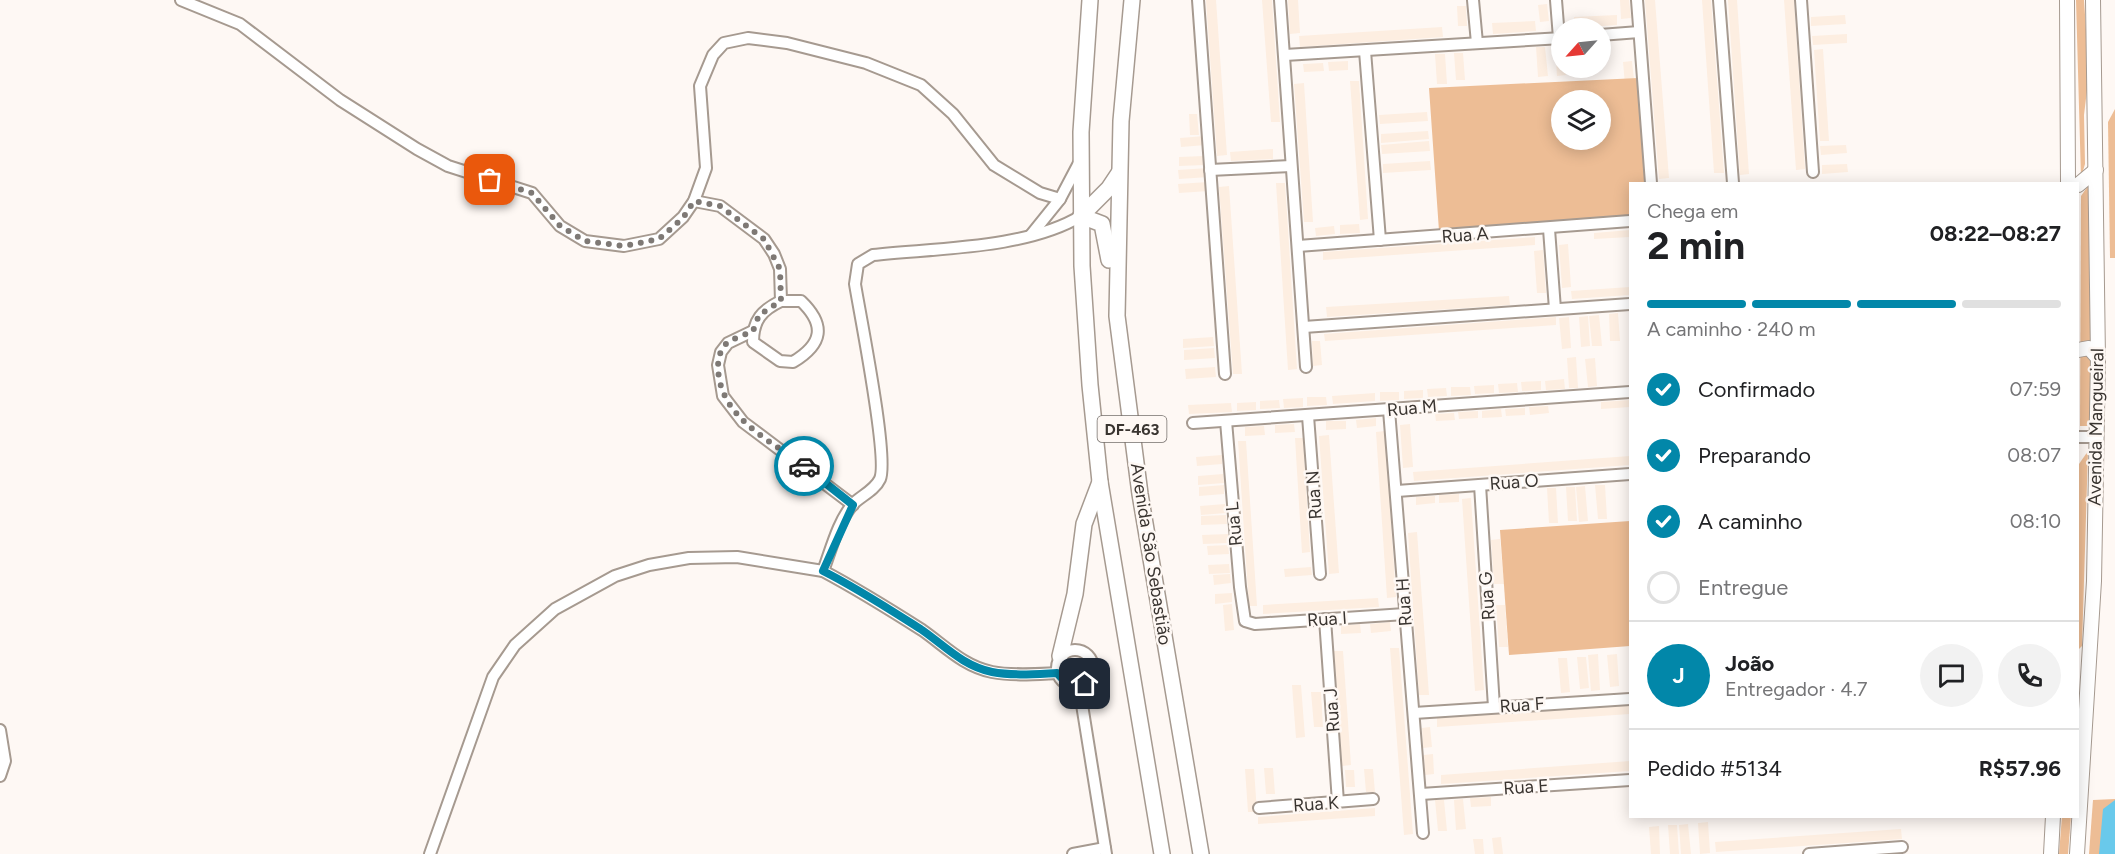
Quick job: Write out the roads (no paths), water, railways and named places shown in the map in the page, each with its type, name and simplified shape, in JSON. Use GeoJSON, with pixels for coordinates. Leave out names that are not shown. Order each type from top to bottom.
{"type":"FeatureCollection","features":[{"type":"Feature","properties":{"kind":"main road","name":"Avenida São Sebastião"},"geometry":{"type":"LineString","coordinates":[[1090,0],[1081,160],[1081,216],[1090,385],[1100,482],[1162,854]]}},
{"type":"Feature","properties":{"kind":"main road","name":"Avenida São Sebastião"},"geometry":{"type":"LineString","coordinates":[[1132,0],[1120,173],[1118,316],[1140,494],[1201,854]]}},
{"type":"Feature","properties":{"kind":"main road"},"geometry":{"type":"LineString","coordinates":[[1118,316],[1110,278],[1106,235],[1102,224],[1081,216],[1109,188],[1120,173]]}},
{"type":"Feature","properties":{"kind":"main road"},"geometry":{"type":"LineString","coordinates":[[1060,656],[1075,594],[1084,524],[1100,482]]}},
{"type":"Feature","properties":{"kind":"street"},"geometry":{"type":"LineString","coordinates":[[181,0],[240,24],[340,100],[417,149],[448,166],[532,193],[560,226],[585,241],[624,246],[659,239],[683,218],[694,201],[706,168],[700,86],[713,55],[724,42],[748,38],[786,43],[866,63],[921,85],[953,114],[994,165],[1040,193],[1060,199]]}},
{"type":"Feature","properties":{"kind":"street"},"geometry":{"type":"LineString","coordinates":[[1198,0],[1225,374]]}},
{"type":"Feature","properties":{"kind":"street"},"geometry":{"type":"LineString","coordinates":[[1280,0],[1306,367]]}},
{"type":"Feature","properties":{"kind":"street"},"geometry":{"type":"LineString","coordinates":[[1473,0],[1477,43]]}},
{"type":"Feature","properties":{"kind":"street"},"geometry":{"type":"LineString","coordinates":[[1556,0],[1558,18]]}},
{"type":"Feature","properties":{"kind":"street"},"geometry":{"type":"LineString","coordinates":[[1637,0],[1651,182]]}},
{"type":"Feature","properties":{"kind":"street"},"geometry":{"type":"LineString","coordinates":[[1719,0],[1733,182]]}},
{"type":"Feature","properties":{"kind":"street"},"geometry":{"type":"LineString","coordinates":[[1801,0],[1813,172]]}},
{"type":"Feature","properties":{"kind":"street"},"geometry":{"type":"LineString","coordinates":[[2067,0],[2068,182]]}},
{"type":"Feature","properties":{"kind":"street","name":"Avenida Mangueiral"},"geometry":{"type":"LineString","coordinates":[[2079,802],[2094,580],[2098,358],[2093,0]]}},
{"type":"Feature","properties":{"kind":"street"},"geometry":{"type":"LineString","coordinates":[[1611,34],[1639,32]]}},
{"type":"Feature","properties":{"kind":"street"},"geometry":{"type":"LineString","coordinates":[[1285,56],[1551,39]]}},
{"type":"Feature","properties":{"kind":"street"},"geometry":{"type":"LineString","coordinates":[[1365,51],[1380,240]]}},
{"type":"Feature","properties":{"kind":"street"},"geometry":{"type":"LineString","coordinates":[[1030,236],[1060,199],[1081,160]]}},
{"type":"Feature","properties":{"kind":"street"},"geometry":{"type":"LineString","coordinates":[[1210,170],[1291,166]]}},
{"type":"Feature","properties":{"kind":"street"},"geometry":{"type":"LineString","coordinates":[[2079,184],[2096,170]]}},
{"type":"Feature","properties":{"kind":"street"},"geometry":{"type":"LineString","coordinates":[[694,201],[720,206],[764,239],[780,269],[781,301]]}},
{"type":"Feature","properties":{"kind":"street"},"geometry":{"type":"LineString","coordinates":[[823,571],[853,505],[879,479],[881,467],[879,434],[855,284],[858,264],[873,255],[1004,242],[1059,229],[1081,216]]}},
{"type":"Feature","properties":{"kind":"street","name":"Rua A"},"geometry":{"type":"LineString","coordinates":[[1298,246],[1549,229],[1629,221]]}},
{"type":"Feature","properties":{"kind":"street"},"geometry":{"type":"LineString","coordinates":[[1549,229],[1555,309]]}},
{"type":"Feature","properties":{"kind":"street"},"geometry":{"type":"LineString","coordinates":[[781,301],[801,301],[814,314],[819,332],[815,345],[793,362],[780,361],[753,342],[753,331],[759,315],[781,301]]}},
{"type":"Feature","properties":{"kind":"street"},"geometry":{"type":"LineString","coordinates":[[1304,327],[1629,304]]}},
{"type":"Feature","properties":{"kind":"street"},"geometry":{"type":"LineString","coordinates":[[753,331],[728,343],[721,352],[718,373],[723,396],[743,422],[853,505]]}},
{"type":"Feature","properties":{"kind":"street"},"geometry":{"type":"LineString","coordinates":[[2079,350],[2089,348],[2098,358]]}},
{"type":"Feature","properties":{"kind":"street","name":"Rua M"},"geometry":{"type":"LineString","coordinates":[[1194,423],[1629,392]]}},
{"type":"Feature","properties":{"kind":"street","name":"Rua H"},"geometry":{"type":"LineString","coordinates":[[1389,410],[1423,833]]}},
{"type":"Feature","properties":{"kind":"street","name":"Rua N"},"geometry":{"type":"LineString","coordinates":[[1308,416],[1320,574]]}},
{"type":"Feature","properties":{"kind":"street","name":"Rua L"},"geometry":{"type":"LineString","coordinates":[[1226,421],[1243,616],[1249,624]]}},
{"type":"Feature","properties":{"kind":"street"},"geometry":{"type":"LineString","coordinates":[[2079,437],[2096,436]]}},
{"type":"Feature","properties":{"kind":"street","name":"Rua O"},"geometry":{"type":"LineString","coordinates":[[1397,491],[1629,474]]}},
{"type":"Feature","properties":{"kind":"street","name":"Rua G"},"geometry":{"type":"LineString","coordinates":[[1480,485],[1494,707]]}},
{"type":"Feature","properties":{"kind":"street"},"geometry":{"type":"LineString","coordinates":[[428,852],[445,814],[494,676],[515,645],[555,609],[615,576],[649,565],[689,558],[737,557],[823,571],[896,613],[930,636],[948,652],[978,668],[1015,674],[1057,673]]}},
{"type":"Feature","properties":{"kind":"street","name":"Rua I"},"geometry":{"type":"LineString","coordinates":[[1249,624],[1405,614]]}},
{"type":"Feature","properties":{"kind":"street","name":"Rua J"},"geometry":{"type":"LineString","coordinates":[[1325,619],[1338,802]]}},
{"type":"Feature","properties":{"kind":"street"},"geometry":{"type":"LineString","coordinates":[[1072,649],[1086,653],[1093,665],[1090,678],[1079,686],[1063,682],[1057,673],[1060,656],[1072,649]]}},
{"type":"Feature","properties":{"kind":"street"},"geometry":{"type":"LineString","coordinates":[[1073,854],[1106,851],[1079,686]]}},
{"type":"Feature","properties":{"kind":"street","name":"Rua F"},"geometry":{"type":"LineString","coordinates":[[1414,713],[1629,699]]}},
{"type":"Feature","properties":{"kind":"street"},"geometry":{"type":"LineString","coordinates":[[0,730],[5,760],[0,776]]}},
{"type":"Feature","properties":{"kind":"street","name":"Rua E"},"geometry":{"type":"LineString","coordinates":[[1421,794],[1629,780]]}},
{"type":"Feature","properties":{"kind":"street","name":"Rua K"},"geometry":{"type":"LineString","coordinates":[[1258,808],[1373,800]]}},
{"type":"Feature","properties":{"kind":"street"},"geometry":{"type":"LineString","coordinates":[[2051,854],[2053,818]]}},
{"type":"Feature","properties":{"kind":"street","name":"Avenida Mangueiral"},"geometry":{"type":"LineString","coordinates":[[2077,854],[2078,818]]}},
{"type":"Feature","properties":{"kind":"street"},"geometry":{"type":"LineString","coordinates":[[1809,854],[1862,852],[1902,847]]}},
{"type":"Feature","properties":{"kind":"water"},"geometry":{"type":"Polygon","coordinates":[[[2115,800],[2115,854],[2099,854],[2103,809],[2115,800]]]}}]}
